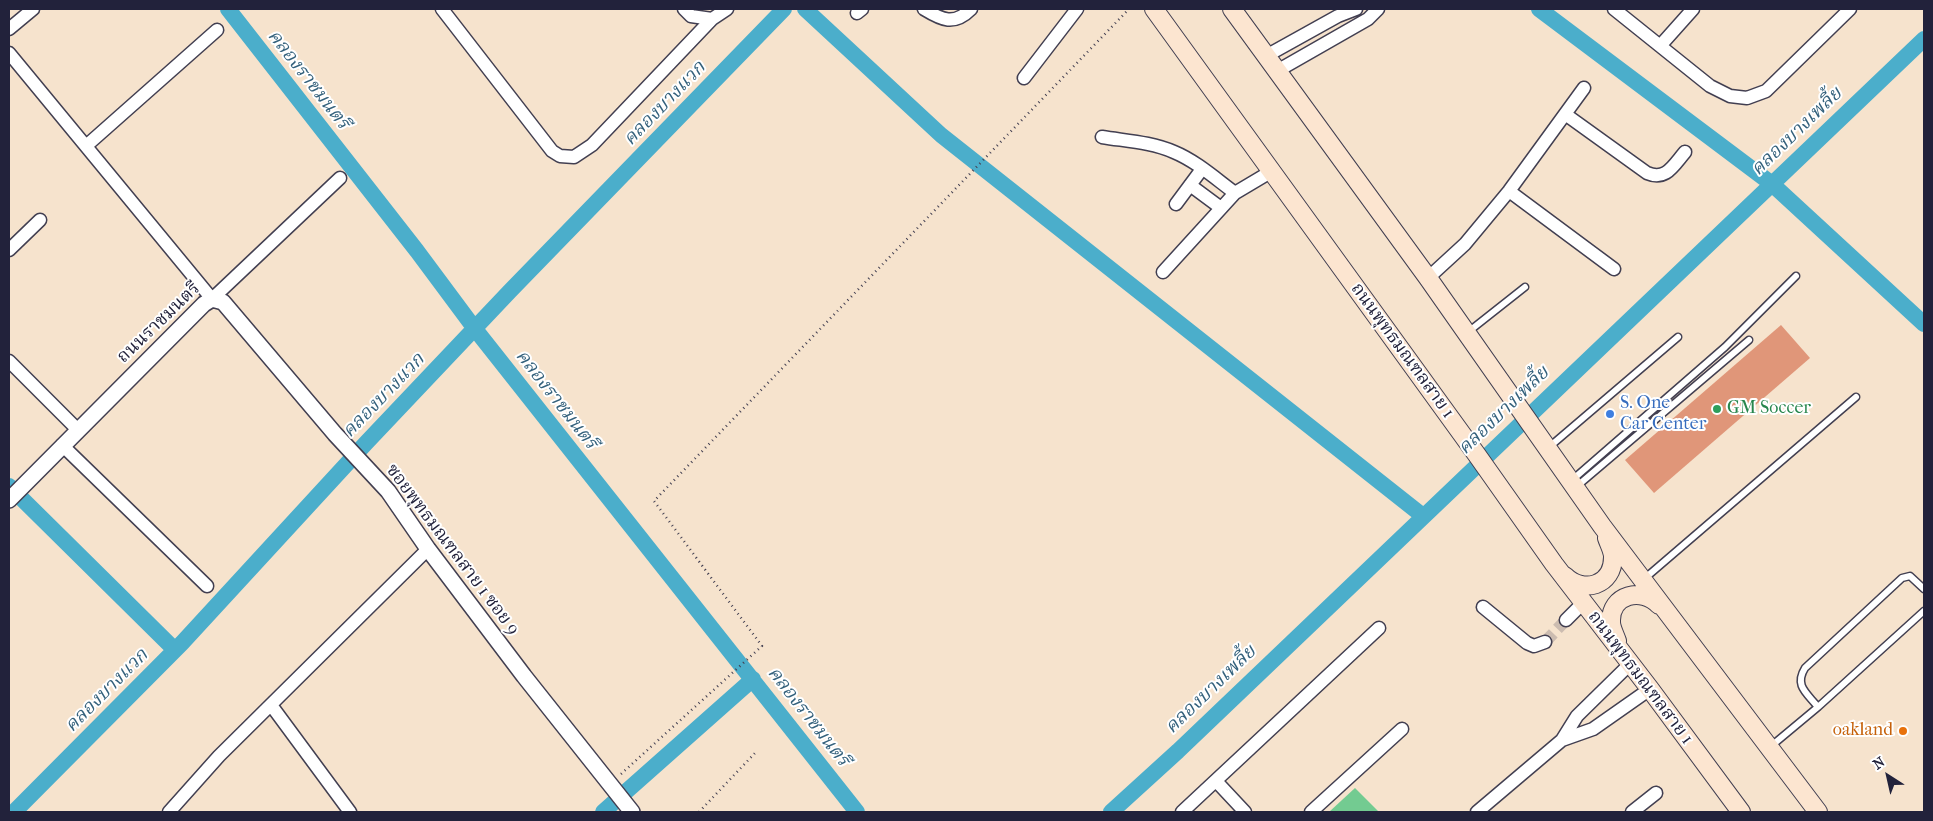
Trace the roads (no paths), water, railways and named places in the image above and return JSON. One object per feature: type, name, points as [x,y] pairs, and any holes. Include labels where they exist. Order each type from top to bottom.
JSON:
[{"type":"main road","name":"ถนนพุทธมณฑลสาย 1","points":[[1154,9],[1478,454],[1554,564],[1650,688],[1741,812]]},
{"type":"main road","points":[[1232,9],[1428,278],[1602,526],[1818,812]]},
{"type":"main road","points":[[1554,564],[1574,583],[1582,586],[1594,586],[1599,583],[1609,573],[1613,557],[1602,526]]},
{"type":"main road","points":[[1626,658],[1611,623],[1612,610],[1621,600],[1635,594],[1648,596],[1657,602],[1672,619]]},
{"type":"street","points":[[9,29],[33,9]]},
{"type":"street","points":[[442,9],[552,151],[560,156],[574,157],[592,145],[712,18],[727,9]]},
{"type":"street","points":[[684,9],[691,16],[712,18]]},
{"type":"street","points":[[924,9],[941,20],[956,20],[971,9]]},
{"type":"street","points":[[1024,78],[1076,9]]},
{"type":"street","points":[[1266,56],[1338,16],[1356,9]]},
{"type":"street","points":[[1278,71],[1368,19],[1378,9]]},
{"type":"street","points":[[1614,9],[1710,86],[1730,96],[1747,98],[1766,91],[1850,9]]},
{"type":"street","points":[[1660,46],[1693,9]]},
{"type":"street","points":[[86,146],[217,30]]},
{"type":"street","points":[[9,53],[212,299]]},
{"type":"street","points":[[1428,278],[1465,244],[1509,191],[1584,88]]},
{"type":"street","points":[[1565,114],[1647,173],[1656,177],[1662,176],[1668,171],[1685,152]]},
{"type":"street","points":[[1102,138],[1161,147],[1176,152],[1235,194]]},
{"type":"street","points":[[1176,204],[1202,169]]},
{"type":"street","points":[[1163,272],[1235,194],[1272,171]]},
{"type":"street","name":"ถนนราชมนตรี","points":[[9,500],[204,304],[212,299],[340,178]]},
{"type":"street","points":[[1190,185],[1221,208]]},
{"type":"street","points":[[1509,191],[1614,269]]},
{"type":"street","points":[[9,250],[40,220]]},
{"type":"street","name":"ซอยพุทธมณฑลสาย 1 ซอย 9","points":[[212,299],[222,302],[388,491],[428,549],[524,676],[628,807]]},
{"type":"street","points":[[9,360],[78,430]]},
{"type":"street","points":[[62,446],[207,586]]},
{"type":"street","points":[[174,810],[219,756],[428,549]]},
{"type":"street","points":[[1566,620],[1583,603]]},
{"type":"street","points":[[1484,607],[1527,643],[1534,646],[1545,642]]},
{"type":"street","points":[[1182,812],[1379,628]]},
{"type":"street","points":[[1476,812],[1562,740],[1577,716],[1626,658]]},
{"type":"street","points":[[1562,740],[1593,729],[1650,688]]},
{"type":"street","points":[[271,705],[350,812]]},
{"type":"street","points":[[1311,812],[1402,729]]},
{"type":"street","points":[[1216,781],[1245,812]]},
{"type":"street","points":[[1632,812],[1656,793]]},
{"type":"lane","points":[[1573,485],[1725,347],[1796,276]]},
{"type":"lane","points":[[1467,333],[1525,287]]},
{"type":"lane","points":[[1547,449],[1678,336]]},
{"type":"lane","points":[[1573,485],[1749,340]]},
{"type":"lane","points":[[1643,580],[1856,397]]},
{"type":"lane","points":[[1818,707],[1802,687],[1801,675],[1806,668],[1902,578],[1910,576],[1924,589]]},
{"type":"lane","points":[[1769,748],[1924,612]]},
{"type":"waterway","name":"คลองราชมนตรี","points":[[228,9],[417,251],[475,329],[857,812]]},
{"type":"waterway","name":"คลองบางแวก","points":[[14,812],[182,643],[366,443],[510,291],[784,9]]},
{"type":"waterway","points":[[805,9],[941,135],[1423,516]]},
{"type":"waterway","points":[[1539,9],[1772,184],[1924,324]]},
{"type":"waterway","name":"คลองบางเพลี้ย","points":[[1111,812],[1178,751],[1924,39]]},
{"type":"waterway","points":[[9,486],[175,650]]},
{"type":"waterway","points":[[603,812],[753,679]]},
{"type":"tunnel","points":[[1545,642],[1566,620]]},
{"type":"place","name":"GM Soccer","points":[[1717,409]]},
{"type":"place","name":"S. One Car Center","points":[[1610,414]]},
{"type":"place","name":"oakland","points":[[1903,731]]}]
